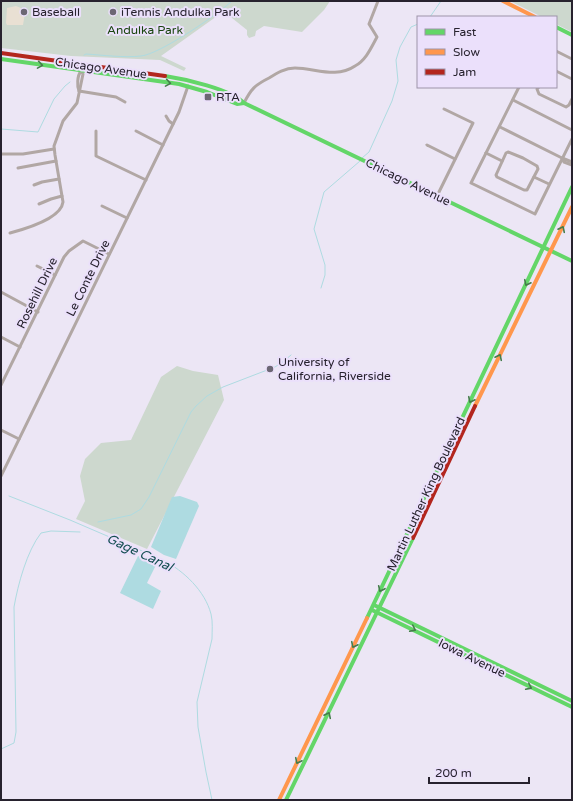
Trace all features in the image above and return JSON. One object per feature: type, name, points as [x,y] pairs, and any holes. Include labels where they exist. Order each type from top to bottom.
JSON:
[{"type":"main road","points":[[503,1],[533,16]]},
{"type":"main road","points":[[557,28],[572,35]]},
{"type":"main road","name":"Chicago Avenue","points":[[1,53],[180,78],[214,88],[240,99],[244,103],[572,261]]},
{"type":"main road","name":"Chicago Avenue","points":[[1,59],[166,82],[188,86],[237,104],[244,103]]},
{"type":"main road","points":[[180,78],[188,86],[193,84],[211,89],[214,88]]},
{"type":"main road","name":"Martin Luther King Boulevard","points":[[279,800],[373,607],[572,187]]},
{"type":"main road","name":"Martin Luther King Boulevard","points":[[286,800],[380,608],[572,207]]},
{"type":"main road","name":"Iowa Avenue","points":[[373,607],[380,608],[572,701]]},
{"type":"main road","name":"Iowa Avenue","points":[[373,607],[378,612],[572,707]]},
{"type":"street","points":[[244,103],[254,87],[284,70],[295,68],[334,73],[356,66],[366,57],[376,37],[369,24],[378,1]]},
{"type":"street","points":[[557,52],[572,59],[572,54]]},
{"type":"street","points":[[10,233],[50,218],[63,206],[54,149],[63,121],[77,103],[79,73],[81,71]]},
{"type":"street","points":[[557,71],[572,79]]},
{"type":"street","name":"Le Conte Drive","points":[[1,476],[163,145],[183,103],[188,86]]},
{"type":"street","points":[[519,88],[471,183],[535,214],[572,139]]},
{"type":"street","points":[[538,88],[537,90],[538,94],[566,107],[572,99]]},
{"type":"street","points":[[79,91],[116,97],[125,102]]},
{"type":"street","points":[[513,100],[572,130]]},
{"type":"street","points":[[437,196],[473,123],[444,109]]},
{"type":"street","points":[[166,116],[173,124]]},
{"type":"street","points":[[500,127],[572,162]]},
{"type":"street","points":[[96,131],[96,156],[146,180]]},
{"type":"street","points":[[136,131],[163,145]]},
{"type":"street","points":[[427,145],[455,159]]},
{"type":"street","points":[[1,154],[23,154],[54,149]]},
{"type":"street","points":[[508,152],[537,166],[538,169],[526,190],[511,184],[496,175],[502,161],[508,152]]},
{"type":"street","points":[[486,153],[502,161]]},
{"type":"street","points":[[562,158],[564,162],[572,165]]},
{"type":"street","points":[[18,168],[56,161]]},
{"type":"street","points":[[534,177],[550,184]]},
{"type":"street","points":[[34,185],[59,179]]},
{"type":"street","points":[[39,204],[62,196]]},
{"type":"street","points":[[102,206],[127,218]]},
{"type":"street","name":"Rosehill Drive","points":[[1,385],[64,257],[69,251],[83,241],[110,254]]},
{"type":"street","points":[[37,266],[55,275]]},
{"type":"street","points":[[1,292],[38,312]]},
{"type":"street","points":[[1,337],[20,347]]},
{"type":"street","points":[[1,430],[19,439]]},
{"type":"green space","name":"Andulka Park","points":[[1,1],[330,1],[324,10],[302,32],[264,26],[256,31],[255,36],[249,38],[247,35],[247,30],[232,18],[227,9],[161,56],[186,68],[184,71],[160,60],[71,56],[1,48]]},
{"type":"green space","points":[[510,1],[572,1],[572,32],[557,24],[557,16],[540,16]]},
{"type":"green space","points":[[177,366],[193,371],[218,375],[224,400],[147,549],[76,519],[85,501],[80,476],[85,459],[101,443],[131,440],[161,377]]},
{"type":"sand","points":[[16,6],[21,8],[25,13],[23,25],[7,25],[7,8]]},
{"type":"shaded area","points":[[180,496],[197,502],[199,506],[176,559],[164,555],[151,547],[172,497]]},
{"type":"shaded area","points":[[138,556],[156,565],[147,583],[161,591],[153,609],[120,593]]},
{"type":"waterway","points":[[84,55],[128,57],[150,54],[188,33],[232,1]]},
{"type":"waterway","points":[[431,16],[441,1]]},
{"type":"waterway","points":[[362,158],[369,152],[392,101],[398,81],[396,60],[400,47],[411,27],[417,24]]},
{"type":"waterway","points":[[1,129],[38,132],[54,99],[70,82]]},
{"type":"waterway","points":[[321,288],[325,275],[325,265],[314,229],[324,192],[360,161]]},
{"type":"waterway","points":[[98,522],[131,515],[141,509],[149,497],[191,412],[207,396],[223,387],[275,367],[291,355]]},
{"type":"waterway","name":"Gage Canal","points":[[9,496],[70,520],[163,560],[179,570],[193,582],[204,597],[212,617],[212,639],[197,702],[198,727],[212,800]]},
{"type":"waterway","points":[[1,749],[14,743],[16,732],[14,607],[27,558],[41,533],[51,531],[80,532]]},
{"type":"traffic: fast","points":[[557,28],[572,35]]},
{"type":"traffic: fast","points":[[1,59],[179,84],[207,92],[237,104],[244,103]]},
{"type":"traffic: fast","points":[[165,76],[195,82],[229,93],[244,103],[572,261]]},
{"type":"traffic: fast","points":[[367,618],[572,187]]},
{"type":"traffic: fast","points":[[286,800],[413,538]]},
{"type":"traffic: fast","points":[[374,605],[572,701]]},
{"type":"traffic: fast","points":[[372,610],[572,707]]},
{"type":"traffic: slow","points":[[503,1],[533,16]]},
{"type":"traffic: slow","points":[[475,406],[572,207]]},
{"type":"traffic: slow","points":[[279,800],[367,618]]},
{"type":"traffic: jam","points":[[1,53],[165,76]]},
{"type":"traffic: jam","points":[[413,538],[475,406]]},
{"type":"place","name":"Baseball","points":[[24,12]]},
{"type":"place","name":"iTennis Andulka Park","points":[[113,12]]},
{"type":"place","name":"RTA","points":[[208,97]]},
{"type":"place","name":"University of California, Riverside","points":[[270,369]]}]
